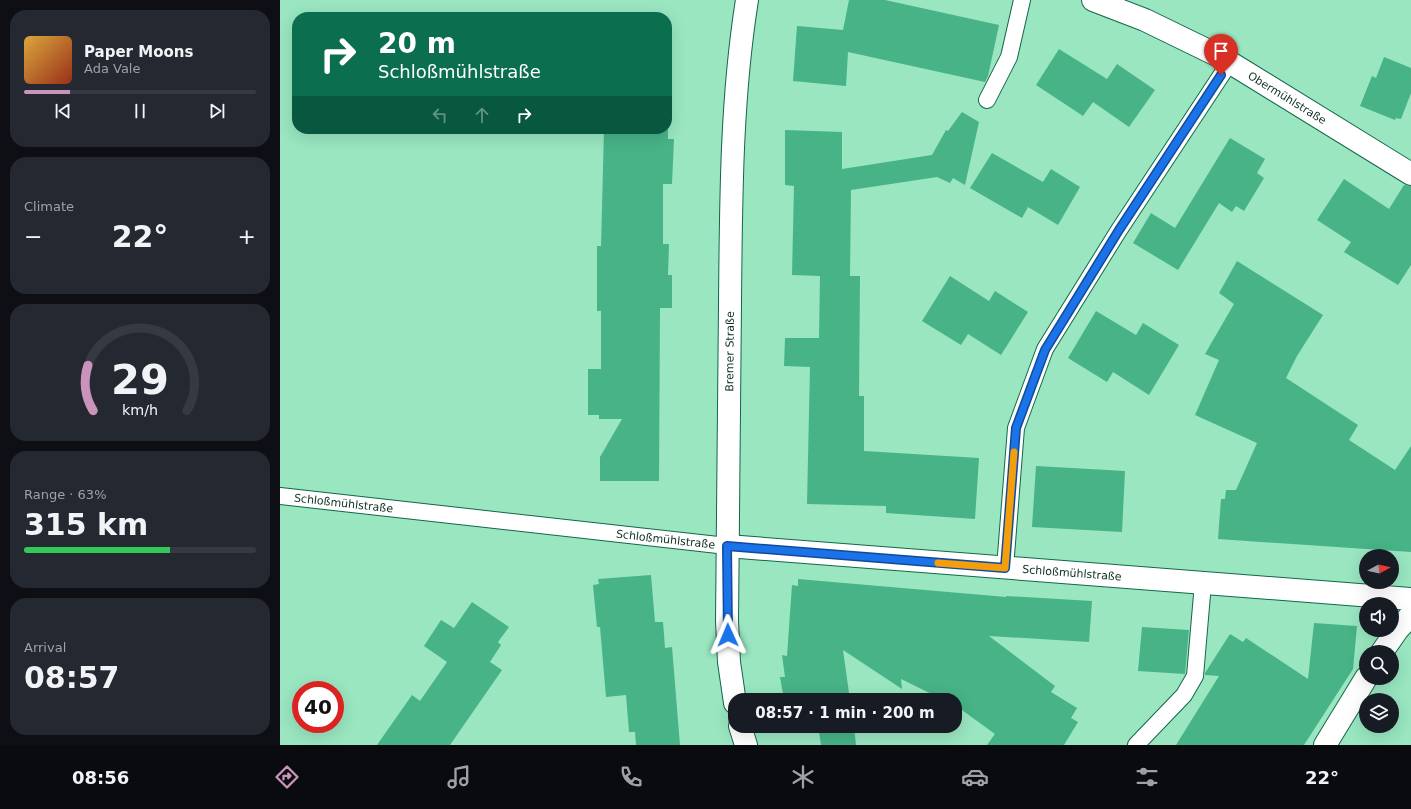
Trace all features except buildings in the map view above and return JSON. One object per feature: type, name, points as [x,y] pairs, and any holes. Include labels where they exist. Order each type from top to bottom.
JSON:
[{"type":"street","name":"Bremer Straße","points":[[734,693],[729,662],[727,546],[733,146],[741,35],[747,0]]},
{"type":"street","name":"Obermühlstraße","points":[[1093,0],[1182,36],[1230,62],[1411,174]]},
{"type":"street","name":"Schloßmühlstraße","points":[[727,546],[1411,599]]},
{"type":"street","points":[[1387,645],[1398,629],[1411,615]]},
{"type":"street","points":[[1325,745],[1362,685]]},
{"type":"street","points":[[742,733],[746,745]]},
{"type":"lane","points":[[988,100],[1010,57],[1022,0]]},
{"type":"lane","points":[[1005,568],[1016,428],[1045,350],[1119,230],[1230,62]]},
{"type":"lane","name":"Schloßmühlstraße","points":[[280,496],[684,543],[727,546]]},
{"type":"lane","points":[[1136,745],[1184,695],[1195,676],[1202,583]]},
{"type":"slow traffic","points":[[938,563],[1005,568],[1014,452]]},
{"type":"route","points":[[728,635],[727,546],[1005,568],[1016,428],[1045,350],[1119,230],[1221,75]]}]
